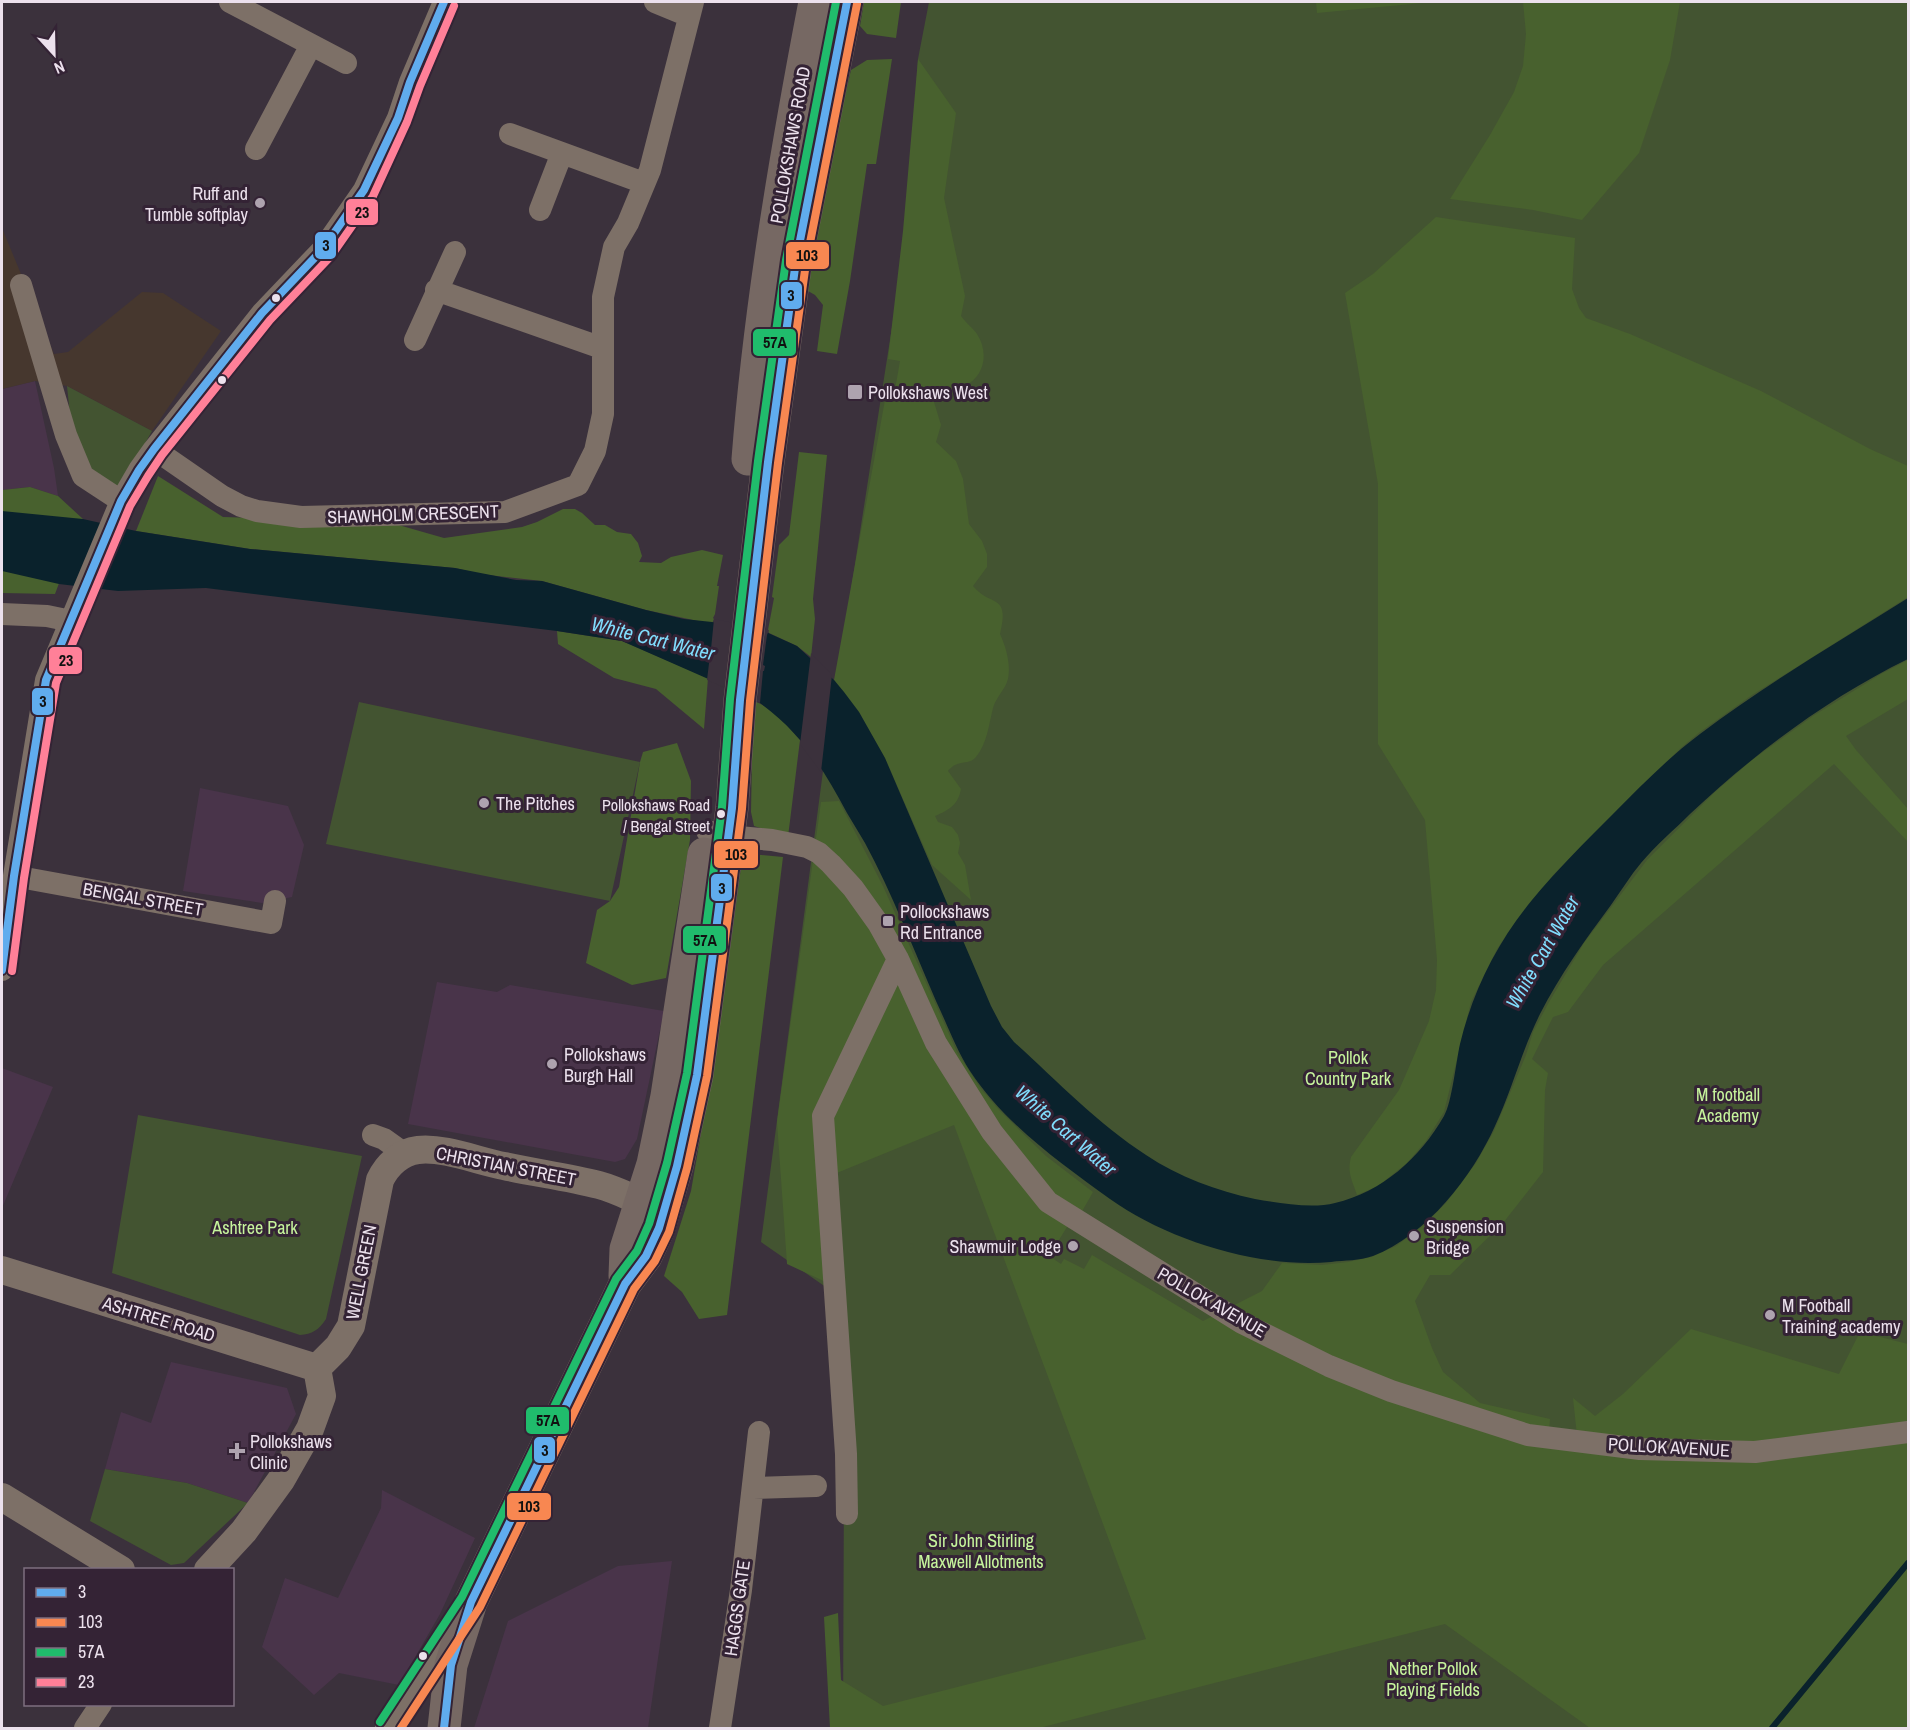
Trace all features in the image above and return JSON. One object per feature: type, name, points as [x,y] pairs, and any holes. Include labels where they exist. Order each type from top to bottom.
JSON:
[{"type":"main road","name":"POLLOKSHAWS ROAD","points":[[746,584],[753,397],[777,213],[815,2]]},
{"type":"main road","name":"POLLOKSHAWS ROAD","points":[[444,1728],[451,1665],[471,1602],[625,1284],[646,1256],[659,1228],[684,1137],[703,1033],[717,833],[746,584],[768,462],[796,261],[847,2]]},
{"type":"main road","name":"POLLOKSHAWS ROAD","points":[[625,1284],[626,1249],[653,1164],[717,833]]},
{"type":"main road","points":[[427,1728],[451,1665]]},
{"type":"street","points":[[231,2],[346,63]]},
{"type":"street","points":[[2,970],[14,876],[46,680],[117,511],[138,470],[154,449],[262,313],[323,249],[364,189],[398,118],[410,82],[444,2]]},
{"type":"street","points":[[655,2],[691,9]]},
{"type":"street","name":"SHAWHOLM CRESCENT","points":[[154,449],[222,496],[257,511],[301,517],[505,512],[578,485],[595,451],[603,414],[603,297],[614,247],[628,223],[650,170],[691,9]]},
{"type":"street","points":[[256,149],[311,45]]},
{"type":"street","points":[[510,135],[644,183]]},
{"type":"street","points":[[540,210],[562,153]]},
{"type":"street","points":[[416,340],[454,252]]},
{"type":"street","points":[[21,285],[66,435],[83,476],[117,511]]},
{"type":"street","points":[[436,290],[602,348]]},
{"type":"street","points":[[2,614],[47,616],[71,621]]},
{"type":"street","name":"POLLOK AVENUE","points":[[717,833],[807,847],[819,853],[831,864],[853,888],[878,923],[898,959],[936,1043],[992,1132],[1048,1202],[1242,1323],[1329,1365],[1392,1391],[1528,1435],[1640,1449],[1755,1452],[1908,1432]]},
{"type":"street","name":"BENGAL STREET","points":[[14,876],[273,912]]},
{"type":"street","points":[[847,1514],[846,1454],[823,1116],[898,959]]},
{"type":"street","points":[[373,1135],[384,1139],[405,1154]]},
{"type":"street","name":"CHRISTIAN STREET","points":[[405,1154],[420,1150],[439,1151],[600,1185],[642,1202]]},
{"type":"street","name":"WELL GREEN","points":[[317,1368],[338,1347],[351,1326],[380,1180],[385,1170],[405,1154]]},
{"type":"street","name":"ASHTREE ROAD","points":[[2,1270],[317,1368]]},
{"type":"street","points":[[209,1568],[244,1531],[281,1480],[310,1429],[322,1396],[317,1368]]},
{"type":"street","name":"HAGGS GATE","points":[[720,1728],[741,1590],[759,1432]]},
{"type":"street","points":[[753,1488],[816,1486]]},
{"type":"street","points":[[2,1497],[119,1568]]},
{"type":"street","points":[[389,1728],[471,1602]]},
{"type":"street","points":[[86,1728],[100,1706]]},
{"type":"shaded area","points":[[2,228],[54,354],[68,352],[142,292],[163,293],[221,331],[152,431],[67,386],[35,381],[2,389]]},
{"type":"shaded area","points":[[35,381],[58,496],[30,487],[2,490],[2,389]]},
{"type":"shaded area","points":[[200,788],[288,806],[304,845],[292,897],[262,903],[183,891]]},
{"type":"shaded area","points":[[437,982],[497,992],[510,985],[664,1011],[637,1139],[625,1159],[615,1162],[408,1124]]},
{"type":"shaded area","points":[[2,1068],[53,1087],[2,1208]]},
{"type":"shaded area","points":[[171,1362],[287,1388],[296,1414],[248,1503],[187,1483],[105,1469],[121,1412],[151,1423]]},
{"type":"shaded area","points":[[382,1490],[475,1538],[440,1614],[399,1685],[339,1673],[314,1695],[262,1647],[285,1578],[338,1598],[381,1508]]},
{"type":"shaded area","points":[[672,1561],[648,1728],[474,1728],[508,1621],[618,1566]]},
{"type":"green space","points":[[864,2],[901,2],[896,38],[867,34],[860,26]]},
{"type":"green space","name":"Pollok Country Park","points":[[929,2],[1908,2],[1908,1728],[843,1728],[844,1469],[833,1292],[761,1242],[825,756],[907,231],[918,59]]},
{"type":"green space","points":[[1316,2],[1433,2],[1317,13]]},
{"type":"green space","points":[[1523,2],[1680,2],[1670,60],[1639,153],[1582,220],[1533,210],[1450,199],[1514,92],[1523,66],[1526,34]]},
{"type":"green space","points":[[892,59],[876,164],[867,164],[837,354],[817,351],[823,305],[815,295],[808,291],[816,222],[851,70],[867,60]]},
{"type":"green space","points":[[918,59],[956,113],[944,198],[965,296],[961,316],[977,334],[984,356],[977,377],[959,388],[941,390],[934,402],[941,425],[936,442],[956,461],[963,479],[969,524],[982,541],[987,554],[987,567],[973,586],[1001,606],[1003,612],[1000,634],[1009,667],[1008,679],[994,704],[980,752],[971,761],[954,765],[948,771],[961,789],[958,799],[949,809],[935,816],[938,822],[952,827],[958,835],[960,843],[958,853],[965,865],[971,900],[932,865],[885,758],[859,712],[834,680],[885,400],[893,401],[900,361],[888,359],[903,231]]},
{"type":"green space","points":[[1436,217],[1575,238],[1572,289],[1579,308],[1586,318],[1630,334],[1761,391],[1870,449],[1908,466],[1908,597],[1752,695],[1700,732],[1641,786],[1554,874],[1497,949],[1471,1002],[1444,1112],[1426,1141],[1407,1163],[1378,1186],[1357,1195],[1350,1172],[1351,1157],[1399,1090],[1429,1021],[1436,990],[1437,960],[1425,820],[1378,744],[1378,484],[1345,293],[1373,274]]},
{"type":"green space","points":[[67,386],[152,431],[119,490],[87,466],[71,425]]},
{"type":"green space","points":[[799,452],[827,455],[813,599],[815,619],[811,657],[797,646],[769,633],[768,630],[774,598],[772,597],[779,545],[789,535]]},
{"type":"green space","points":[[158,476],[223,517],[388,522],[444,538],[522,527],[563,509],[575,509],[595,525],[605,525],[617,532],[631,534],[638,543],[642,556],[639,562],[661,563],[671,557],[702,550],[723,555],[714,619],[712,624],[646,610],[542,581],[480,574],[455,568],[250,549],[136,531]]},
{"type":"green space","points":[[30,487],[58,496],[83,519],[55,594],[2,593],[2,490]]},
{"type":"green space","points":[[557,631],[622,641],[708,678],[704,729],[656,689],[614,678],[558,644]]},
{"type":"green space","points":[[1908,660],[1908,699],[1846,736],[1908,809],[1908,842],[1834,764],[1603,965],[1568,1012],[1553,1017],[1532,1059],[1548,1073],[1545,1090],[1543,1172],[1503,1223],[1450,1275],[1430,1275],[1415,1301],[1443,1372],[1480,1403],[1550,1419],[1548,1444],[1578,1445],[1573,1398],[1595,1416],[1623,1394],[1691,1329],[1839,1374],[1860,1332],[1908,1344],[1908,1728],[1590,1728],[1445,1624],[1039,1728],[830,1728],[824,1617],[838,1613],[841,1680],[883,1706],[1146,1639],[954,1125],[827,1177],[845,1291],[787,1264],[777,1122],[821,802],[839,801],[883,886],[957,1052],[981,1089],[1046,1156],[1093,1192],[1072,1229],[1067,1227],[1049,1256],[1061,1264],[1064,1259],[1084,1269],[1092,1255],[1203,1321],[1262,1291],[1282,1263],[1322,1265],[1371,1257],[1396,1246],[1424,1225],[1446,1203],[1476,1163],[1494,1131],[1526,1055],[1533,1032],[1549,1002],[1584,943],[1647,860],[1715,792],[1752,760],[1813,716]]},
{"type":"green space","points":[[753,701],[773,712],[800,740],[788,837],[754,826],[751,812]]},
{"type":"green space","name":"The Pitches","points":[[359,702],[640,762],[610,901],[326,844]]},
{"type":"green space","points":[[677,743],[691,781],[690,840],[666,978],[632,985],[586,963],[597,910],[610,901],[619,887],[643,752]]},
{"type":"green space","points":[[745,855],[783,857],[727,1315],[699,1319],[682,1292],[664,1276],[691,1191],[720,1023],[742,860]]},
{"type":"green space","name":"Ashtree Park","points":[[138,1115],[362,1156],[326,1319],[318,1329],[300,1335],[112,1273]]},
{"type":"green space","points":[[105,1469],[187,1483],[248,1503],[184,1563],[171,1565],[90,1521]]},
{"type":"water","name":"White Cart Water","points":[[2,511],[83,519],[136,531],[250,549],[455,568],[516,580],[542,581],[684,619],[766,632],[797,646],[844,692],[859,712],[885,758],[991,1006],[1002,1027],[1014,1042],[1094,1116],[1128,1143],[1159,1163],[1227,1192],[1295,1205],[1326,1205],[1368,1191],[1398,1171],[1423,1146],[1447,1110],[1465,1024],[1479,986],[1497,950],[1519,916],[1561,867],[1666,762],[1750,698],[1908,598],[1908,659],[1849,691],[1766,748],[1690,814],[1641,863],[1582,945],[1540,1014],[1495,1126],[1474,1165],[1446,1202],[1429,1219],[1412,1234],[1368,1258],[1303,1263],[1275,1261],[1245,1256],[1186,1239],[1133,1214],[1034,1141],[999,1108],[970,1071],[960,1054],[884,881],[865,843],[828,780],[798,737],[786,724],[756,700],[622,641],[206,588],[118,591],[59,584],[2,571]]},
{"type":"pier","points":[[714,619],[769,630],[760,703],[707,680],[710,655],[708,654],[711,649]]},
{"type":"pier","points":[[811,653],[832,675],[821,772],[800,744]]},
{"type":"waterway","points":[[1772,1728],[1908,1563]]},
{"type":"transit line","name":"3","points":[[2,970],[14,876],[46,680],[121,501],[154,449],[262,313],[323,249],[364,190],[398,118],[410,82],[444,2]]},
{"type":"transit line","name":"57A","points":[[380,1722],[462,1597],[616,1279],[637,1251],[649,1224],[667,1163],[687,1073],[722,807],[730,699],[758,461],[786,260],[836,2]]},
{"type":"transit line","name":"3","points":[[444,1728],[451,1665],[471,1602],[625,1284],[646,1256],[659,1228],[677,1166],[697,1075],[732,808],[740,700],[768,462],[796,261],[847,2]]},
{"type":"transit line","name":"103","points":[[401,1728],[480,1607],[634,1289],[655,1261],[669,1232],[687,1168],[707,1076],[742,809],[750,701],[778,463],[806,263],[857,4]]},
{"type":"transit line","name":"23","points":[[12,971],[24,878],[56,683],[130,506],[162,455],[270,320],[331,256],[373,196],[407,122],[454,6]]},
{"type":"place","name":"Ruff and Tumble softplay","points":[[260,203]]},
{"type":"place","name":"Pollokshaws West","points":[[855,392]]},
{"type":"place","name":"The Pitches","points":[[484,803]]},
{"type":"place","name":"Pollokshaws Road / Bengal Street","points":[[721,814]]},
{"type":"place","name":"Pollockshaws Rd Entrance","points":[[888,921]]},
{"type":"place","name":"Pollokshaws Burgh Hall","points":[[552,1064]]},
{"type":"place","name":"Suspension Bridge","points":[[1414,1236]]},
{"type":"place","name":"Shawmuir Lodge","points":[[1073,1246]]},
{"type":"place","name":"M Football Training academy","points":[[1770,1315]]},
{"type":"place","name":"Pollokshaws Clinic","points":[[237,1451]]},
{"type":"park label","name":"M football Academy","points":[[1728,1104]]},
{"type":"park label","name":"Sir John Stirling Maxwell Allotments","points":[[981,1550]]},
{"type":"park label","name":"Nether Pollok Playing Fields","points":[[1433,1678]]}]
